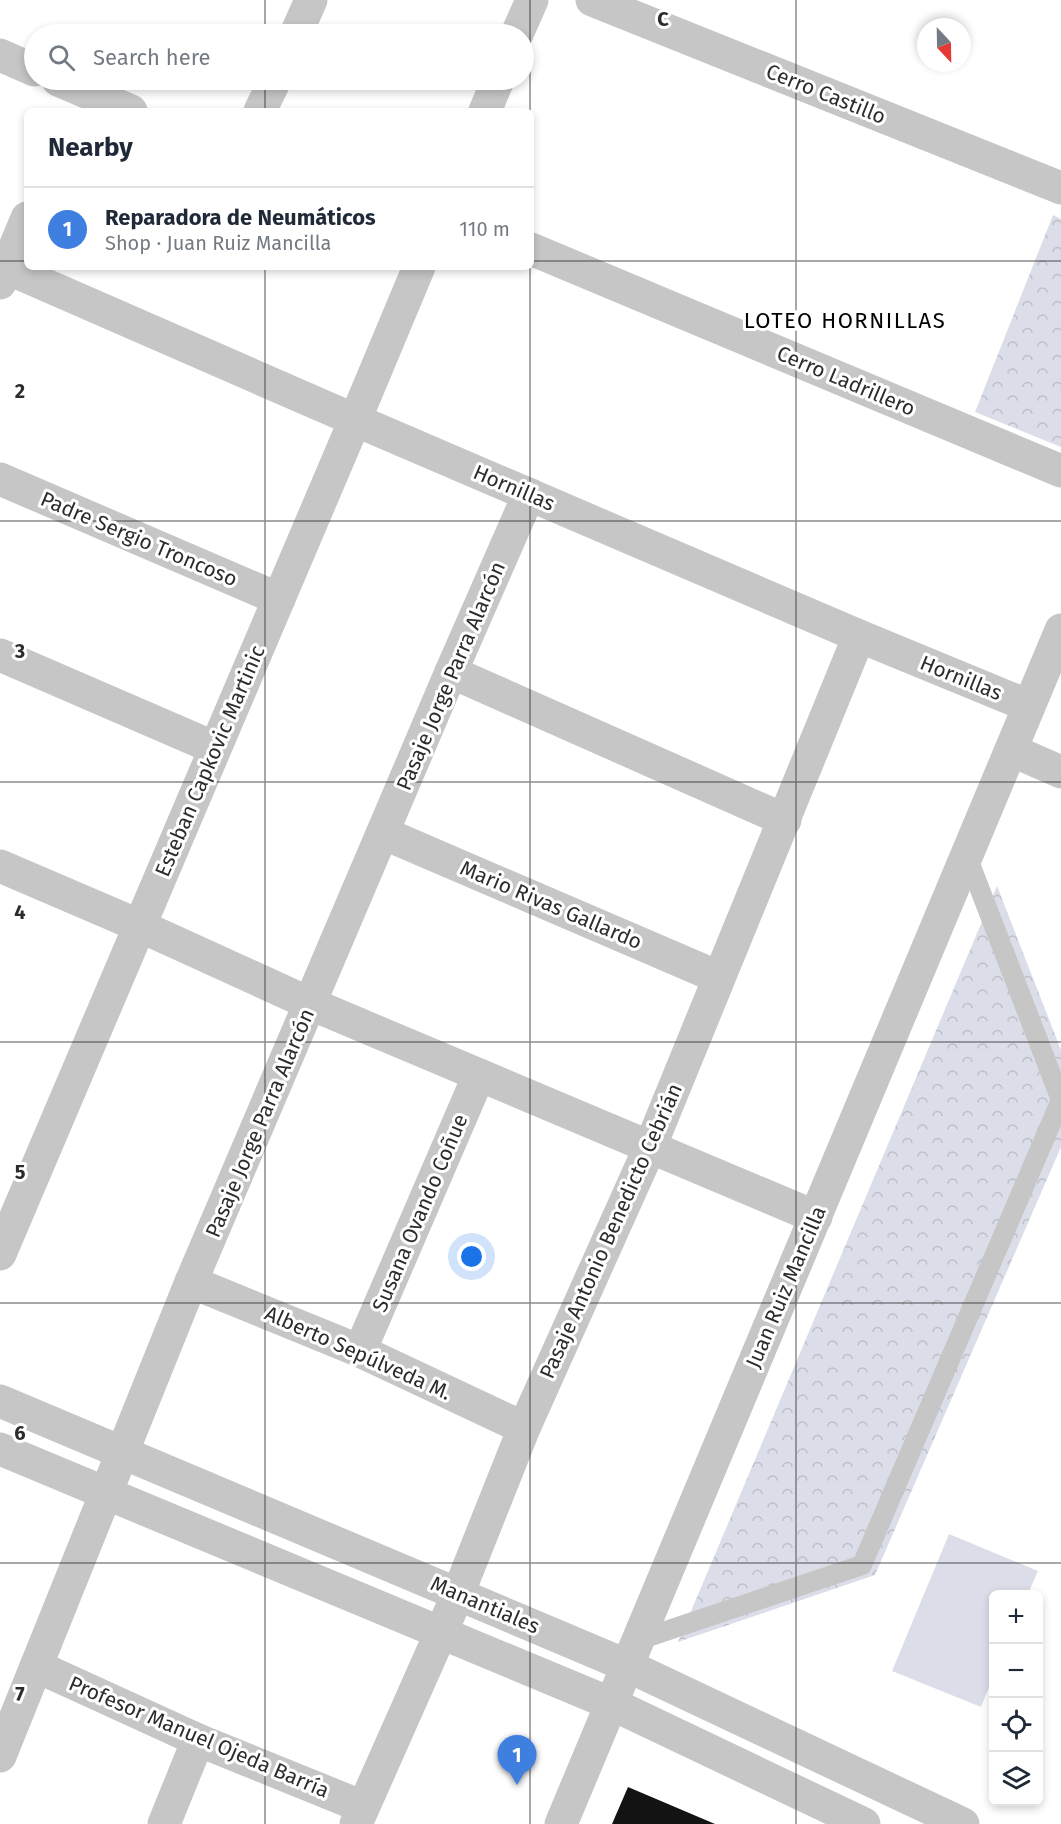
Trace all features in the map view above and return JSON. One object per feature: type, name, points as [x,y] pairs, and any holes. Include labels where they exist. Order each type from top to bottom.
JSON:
[{"type":"street","points":[[521,24],[532,0]]},
{"type":"street","name":"Cerro Castillo","points":[[592,0],[1061,188]]},
{"type":"street","points":[[299,24],[306,2]]},
{"type":"street","points":[[0,55],[24,66]]},
{"type":"street","points":[[262,108],[270,90]]},
{"type":"street","points":[[486,108],[494,90]]},
{"type":"street","points":[[70,93],[120,108]]},
{"type":"street","points":[[2,272],[24,224]]},
{"type":"street","name":"Cerro Ladrillero","points":[[534,250],[1061,471]]},
{"type":"street","name":"Esteban Capkovic Martinic","points":[[0,1254],[10,1205],[140,926],[418,270]]},
{"type":"street","name":"Hornillas","points":[[2,272],[1029,706]]},
{"type":"street","name":"Padre Sergio Troncoso","points":[[0,479],[279,599]]},
{"type":"street","name":"Pasaje Jorge Parra Alarcón","points":[[0,1756],[191,1282],[529,494]]},
{"type":"street","name":"Juan Ruiz Mancilla","points":[[561,1824],[1061,630]]},
{"type":"street","name":"Pasaje Antonio Benedicto Cebrián","points":[[360,1815],[458,1594],[524,1428],[650,1147],[859,636]]},
{"type":"street","points":[[0,655],[215,748]]},
{"type":"street","points":[[451,672],[784,820]]},
{"type":"street","points":[[1011,750],[1061,772]]},
{"type":"street","name":"Mario Rivas Gallardo","points":[[383,833],[718,977]]},
{"type":"street","points":[[0,866],[140,926],[311,1004],[816,1217]]},
{"type":"street","name":"Susana Ovando Coñue","points":[[360,1351],[480,1076]]},
{"type":"street","name":"Alberto Sepúlveda M.","points":[[191,1282],[360,1351],[524,1428]]},
{"type":"street","name":"Manantiales","points":[[0,1401],[458,1594],[633,1653],[963,1824]]},
{"type":"street","name":"Manantiales","points":[[0,1449],[612,1704],[864,1824]]},
{"type":"street","name":"Profesor Manuel Ojeda Barría","points":[[36,1666],[360,1815]]},
{"type":"street","points":[[164,1824],[198,1740]]},
{"type":"lane","points":[[633,1653],[862,1564],[1061,1100],[967,856]]},
{"type":"green space","points":[[1053,215],[1061,219],[1061,447],[975,412]]},
{"type":"green space","points":[[997,886],[1061,1050],[1061,1147],[875,1575],[678,1642]]},
{"type":"green space","points":[[949,1534],[1038,1571],[1030,1590],[989,1590],[989,1687],[981,1707],[892,1671]]},
{"type":"building","points":[[628,1787],[715,1824],[612,1824]]},
{"type":"place","name":"Reparadora de Neumáticos","points":[[517,1785]]},
{"type":"district","name":"LOTEO HORNILLAS","points":[[845,320]]}]
